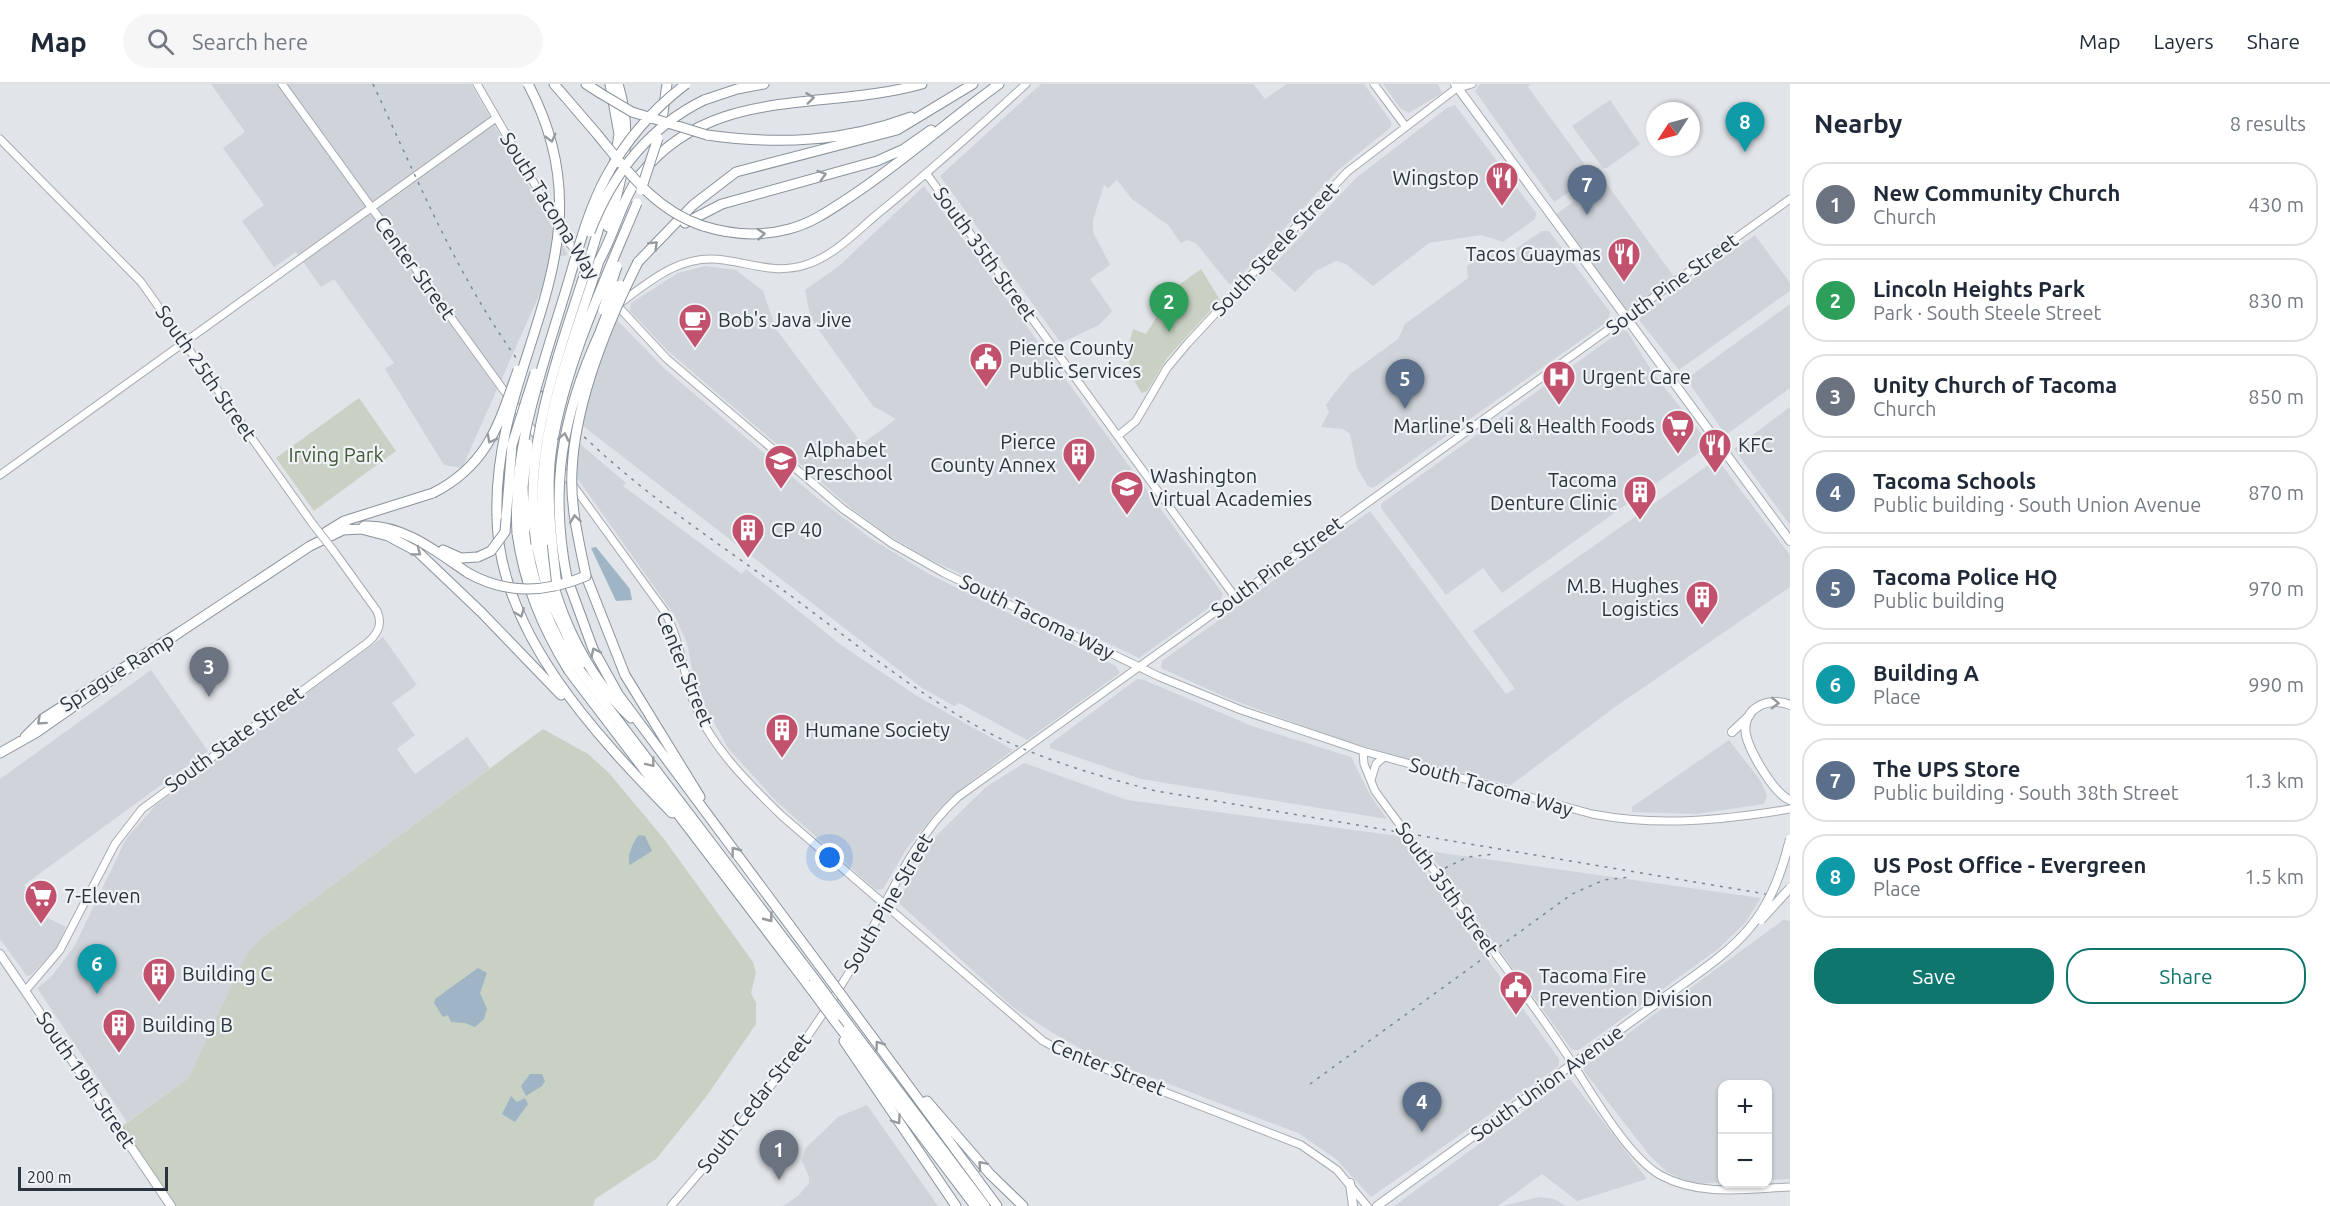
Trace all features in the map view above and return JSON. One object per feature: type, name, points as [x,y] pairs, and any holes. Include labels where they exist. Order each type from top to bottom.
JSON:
[{"type":"highway","points":[[528,84],[549,129],[560,197],[555,265],[503,438],[497,516],[501,552],[508,580],[531,640],[560,685],[628,765]]},
{"type":"highway","points":[[554,84],[637,182],[656,201],[677,215],[703,226],[751,235],[787,230],[807,223],[889,171],[999,84]]},
{"type":"highway","points":[[586,84],[633,112],[707,135],[762,141],[810,141],[888,124],[938,108]]},
{"type":"highway","points":[[610,84],[616,108],[619,147],[594,244],[544,408],[536,444],[532,489],[549,598],[579,662],[636,743]]},
{"type":"highway","points":[[618,84],[627,125],[626,159],[599,261],[548,425],[540,498],[540,543],[550,577],[574,639],[622,710],[650,737]]},
{"type":"highway","points":[[667,84],[665,115],[570,412],[558,473],[559,529],[567,578],[600,663],[650,737],[997,1206]]},
{"type":"highway","points":[[686,84],[642,125],[606,176],[588,220],[523,439],[516,495],[525,574],[550,640],[569,671],[834,1020],[985,1206]]},
{"type":"highway","points":[[764,84],[737,88],[704,100],[675,116],[633,154],[611,187],[591,229],[530,431],[523,486],[521,532],[536,587],[555,635],[581,673],[813,977],[844,1031],[956,1206]]},
{"type":"highway","points":[[599,261],[627,197],[642,172],[671,143],[694,127],[746,105],[886,92],[922,84]]},
{"type":"highway","points":[[587,359],[614,297],[638,262],[706,194],[736,172],[897,130],[938,108],[973,84]]},
{"type":"highway","points":[[672,228],[722,204],[878,161],[904,148],[971,105]]},
{"type":"highway","points":[[557,586],[550,534],[549,491],[555,432],[580,348],[637,203]]},
{"type":"highway","points":[[638,262],[609,326],[577,428],[572,472],[573,502],[586,576],[617,657],[646,712],[697,790],[708,814]]},
{"type":"highway","points":[[310,546],[327,531],[344,521],[433,493],[468,470],[490,442],[537,327]]},
{"type":"highway","points":[[310,546],[343,530],[366,526],[404,529],[456,556],[478,557],[491,551],[505,532],[508,478],[516,430],[547,340],[554,329]]},
{"type":"highway","points":[[384,527],[407,534],[468,573],[508,590],[523,591],[557,586],[586,576]]},
{"type":"highway","points":[[343,530],[361,529],[387,536],[418,552],[481,612],[692,834]]},
{"type":"highway","name":"Sprague Ramp","points":[[0,753],[37,732],[180,632],[310,546]]},
{"type":"highway","points":[[844,1031],[975,1206]]},
{"type":"highway","points":[[904,1078],[919,1091],[990,1174],[1023,1206]]},
{"type":"main road","name":"Center Street","points":[[282,84],[665,612],[677,640],[694,702],[718,745],[749,783],[782,816],[883,905],[1051,1046],[1301,1145],[1324,1160],[1350,1183],[1367,1206]]},
{"type":"main road","name":"South Tacoma Way","points":[[477,84],[565,237],[588,271],[667,359],[867,527],[944,573],[1139,666],[1241,711],[1363,751],[1558,807],[1620,819],[1696,822],[1790,809]]},
{"type":"main road","points":[[617,305],[665,270],[691,261],[723,259],[771,270],[793,268],[814,262],[843,243],[1026,84]]},
{"type":"main road","points":[[1374,84],[1406,127]]},
{"type":"main road","name":"South Steele Street","points":[[1119,435],[1136,421],[1167,368],[1181,351],[1356,163],[1458,85],[1472,84]]},
{"type":"main road","points":[[1458,85],[1790,541]]},
{"type":"main road","points":[[0,475],[496,118]]},
{"type":"main road","name":"South 25th Street","points":[[0,139],[141,282],[377,611],[380,617],[379,629]]},
{"type":"main road","name":"South 35th Street","points":[[926,173],[1235,597]]},
{"type":"main road","name":"South Pine Street","points":[[833,998],[921,839],[958,796],[1790,199]]},
{"type":"main road","name":"South State Street","points":[[26,990],[60,950],[104,864],[130,822],[150,801],[367,643],[379,629]]},
{"type":"main road","points":[[1732,732],[1757,707],[1770,701],[1790,705]]},
{"type":"main road","points":[[1749,716],[1746,729],[1748,741],[1767,779],[1781,796],[1790,800]]},
{"type":"main road","name":"South 35th Street","points":[[1363,751],[1364,764],[1376,791],[1573,1064],[1612,1122],[1648,1166],[1689,1187],[1710,1190],[1790,1188]]},
{"type":"main road","points":[[1371,780],[1376,764],[1384,757]]},
{"type":"main road","name":"South Union Avenue","points":[[1377,1206],[1715,961],[1744,935],[1770,900],[1790,839]]},
{"type":"main road","points":[[1744,935],[1790,888]]},
{"type":"main road","name":"South 19th Street","points":[[0,954],[171,1206]]},
{"type":"main road","name":"South Cedar Street","points":[[671,1206],[781,1072],[833,998]]},
{"type":"main road","points":[[1350,1183],[1353,1206]]},
{"type":"main road","points":[[1389,1206],[1394,1194]]},
{"type":"shaded area","points":[[211,84],[471,84],[568,255],[556,257],[462,468],[444,465],[385,369],[394,363],[334,279],[321,287],[296,252],[274,267],[242,221],[264,205],[223,148],[245,132]]},
{"type":"shaded area","points":[[1041,84],[1253,84],[1265,99],[1287,84],[1364,84],[1392,123],[1390,128],[1338,170],[1234,283],[1229,284],[1196,243],[1187,240],[1181,243],[1168,225],[1132,199],[1117,180],[1108,188],[1104,185],[1093,220],[1093,232],[1110,265],[1090,279],[1112,311],[1099,325],[1061,343],[940,176]]},
{"type":"shaded area","points":[[1383,84],[1438,84],[1442,93],[1409,113],[1401,109]]},
{"type":"shaded area","points":[[1480,84],[1530,84],[1528,87],[1593,176],[1554,202],[1475,91]]},
{"type":"shaded area","points":[[1610,100],[1640,144],[1607,168],[1603,168],[1572,126]]},
{"type":"shaded area","points":[[1455,105],[1536,213],[1535,219],[1503,242],[1481,235],[1429,243],[1373,286],[1346,264],[1336,261],[1316,271],[1295,292],[1270,269],[1356,178],[1447,108]]},
{"type":"shaded area","points":[[1604,180],[1677,281],[1627,317],[1552,217]]},
{"type":"shaded area","points":[[924,186],[1223,594],[1221,599],[1139,658],[929,559],[888,535],[851,508],[667,350],[630,311],[631,303],[678,273],[705,266],[736,270],[763,291],[776,329],[862,444],[896,419],[873,406],[811,319],[805,290],[839,266]]},
{"type":"shaded area","points":[[1542,231],[1549,231],[1610,312],[1608,321],[1373,488],[1368,486],[1357,468],[1350,434],[1343,429],[1321,427],[1329,412],[1326,405],[1350,374],[1398,339],[1405,324],[1468,278],[1467,266],[1479,256],[1480,251],[1498,256],[1506,255]]},
{"type":"shaded area","points":[[1755,235],[1790,283],[1790,291],[1679,370],[1640,321],[1641,316]]},
{"type":"shaded area","points":[[1790,304],[1790,388],[1726,435],[1686,379]]},
{"type":"shaded area","points":[[615,318],[666,370],[816,497],[870,538],[929,574],[1116,666],[1120,673],[1027,740],[959,703],[954,706],[922,688],[578,422]]},
{"type":"shaded area","points":[[1622,330],[1627,331],[1653,373],[1708,442],[1707,447],[1502,593],[1483,568],[1446,595],[1381,508],[1381,504]]},
{"type":"shaded area","points":[[1790,407],[1790,525],[1734,449]]},
{"type":"shaded area","points":[[573,438],[626,483],[623,486],[742,574],[746,569],[841,645],[917,696],[1013,750],[942,806],[907,848],[883,889],[876,890],[775,800],[728,748],[703,702],[694,679],[687,643],[675,616],[570,468]]},
{"type":"shaded area","points":[[1717,459],[1790,555],[1790,587],[1615,707],[1511,785],[1435,767],[1330,736],[1230,699],[1161,668],[1162,661],[1370,511],[1506,694],[1515,689],[1473,631]]},
{"type":"shaded area","points":[[383,637],[417,685],[392,703],[415,735],[397,749],[415,774],[467,737],[490,768],[263,937],[189,1078],[127,1122],[37,988],[51,977],[74,947],[126,839],[156,805]]},
{"type":"shaded area","points":[[151,670],[208,751],[24,885],[48,918],[66,927],[57,947],[31,975],[27,976],[0,939],[0,779]]},
{"type":"shaded area","points":[[1137,679],[1252,726],[1351,757],[1370,795],[1387,819],[1141,779],[1050,748],[1050,744]]},
{"type":"shaded area","points":[[1729,740],[1760,780],[1767,795],[1764,804],[1696,814],[1632,812],[1632,807]]},
{"type":"shaded area","points":[[1024,763],[1127,800],[1399,836],[1559,1059],[1559,1066],[1371,1197],[1336,1159],[1298,1133],[1090,1054],[1015,1009],[900,904],[900,898],[935,837],[986,787]]},
{"type":"shaded area","points":[[1428,851],[1761,898],[1745,923],[1718,949],[1579,1050],[1572,1050]]},
{"type":"shaded area","points":[[1783,920],[1790,921],[1790,1179],[1772,1180],[1772,1080],[1718,1080],[1718,1182],[1697,1184],[1667,1172],[1650,1156],[1584,1071],[1584,1066]]},
{"type":"shaded area","points":[[1567,1080],[1571,1080],[1647,1179],[1577,1201],[1542,1174],[1498,1206],[1394,1206]]},
{"type":"shaded area","points":[[867,1105],[938,1206],[783,1206],[798,1196],[809,1183],[809,1177],[802,1161],[805,1149],[838,1117]]},
{"type":"shaded area","points":[[1539,1197],[1554,1199],[1566,1206],[1502,1206]]},
{"type":"green space","points":[[1201,269],[1220,300],[1167,358],[1147,391],[1142,393],[1133,378],[1129,362],[1129,347],[1133,329],[1146,334],[1176,287]]},
{"type":"green space","name":"Irving Park","points":[[359,398],[396,451],[314,511],[276,458]]},
{"type":"green space","points":[[543,729],[588,754],[609,773],[664,839],[753,962],[756,973],[751,993],[756,1003],[756,1024],[706,1097],[656,1159],[595,1199],[593,1206],[171,1206],[118,1129],[189,1078],[250,950],[263,937]]},
{"type":"water","points":[[596,547],[630,589],[632,600],[616,601],[591,548]]},
{"type":"water","points":[[639,835],[645,836],[652,851],[630,865],[631,850]]},
{"type":"water","points":[[478,968],[487,973],[480,993],[487,1009],[484,1019],[475,1027],[465,1023],[451,1022],[448,1015],[443,1017],[434,1003],[435,999]]},
{"type":"water","points":[[530,1074],[542,1074],[545,1081],[542,1086],[526,1096],[521,1086]]},
{"type":"water","points":[[511,1096],[517,1102],[525,1098],[528,1104],[515,1122],[502,1114]]},
{"type":"railway","points":[[373,84],[462,270],[504,340],[555,407],[616,466],[683,519],[888,669],[967,721],[1014,745],[1054,761],[1156,791],[1790,898]]},
{"type":"railway","points":[[1445,868],[1468,857],[1495,854]]},
{"type":"railway","points":[[1310,1084],[1572,894],[1604,880],[1631,877]]},
{"type":"place","name":"US Post Office - Evergreen","points":[[1745,152]]},
{"type":"place","name":"Wingstop","points":[[1502,207]]},
{"type":"place","name":"The UPS Store","points":[[1587,215]]},
{"type":"place","name":"Tacos Guaymas","points":[[1624,283]]},
{"type":"place","name":"Lincoln Heights Park","points":[[1169,332]]},
{"type":"place","name":"Bob's Java Jive","points":[[695,349]]},
{"type":"place","name":"Pierce County Public Services","points":[[986,388]]},
{"type":"place","name":"Urgent Care","points":[[1559,406]]},
{"type":"place","name":"Tacoma Police HQ","points":[[1405,409]]},
{"type":"place","name":"Marline's Deli & Health Foods","points":[[1678,455]]},
{"type":"place","name":"KFC","points":[[1715,474]]},
{"type":"place","name":"Pierce County Annex","points":[[1079,483]]},
{"type":"place","name":"Alphabet Preschool","points":[[781,490]]},
{"type":"place","name":"Washington Virtual Academies","points":[[1127,516]]},
{"type":"place","name":"Tacoma Denture Clinic","points":[[1640,521]]},
{"type":"place","name":"CP 40","points":[[748,559]]},
{"type":"place","name":"M.B. Hughes Logistics","points":[[1702,626]]},
{"type":"place","name":"Unity Church of Tacoma","points":[[209,697]]},
{"type":"place","name":"Humane Society","points":[[782,759]]},
{"type":"place","name":"7-Eleven","points":[[41,925]]},
{"type":"place","name":"Building A","points":[[97,994]]},
{"type":"place","name":"Building C","points":[[159,1003]]},
{"type":"place","name":"Tacoma Fire Prevention Division","points":[[1516,1016]]},
{"type":"place","name":"Building B","points":[[119,1054]]},
{"type":"place","name":"Tacoma Schools","points":[[1422,1132]]},
{"type":"place","name":"New Community Church","points":[[779,1180]]}]
